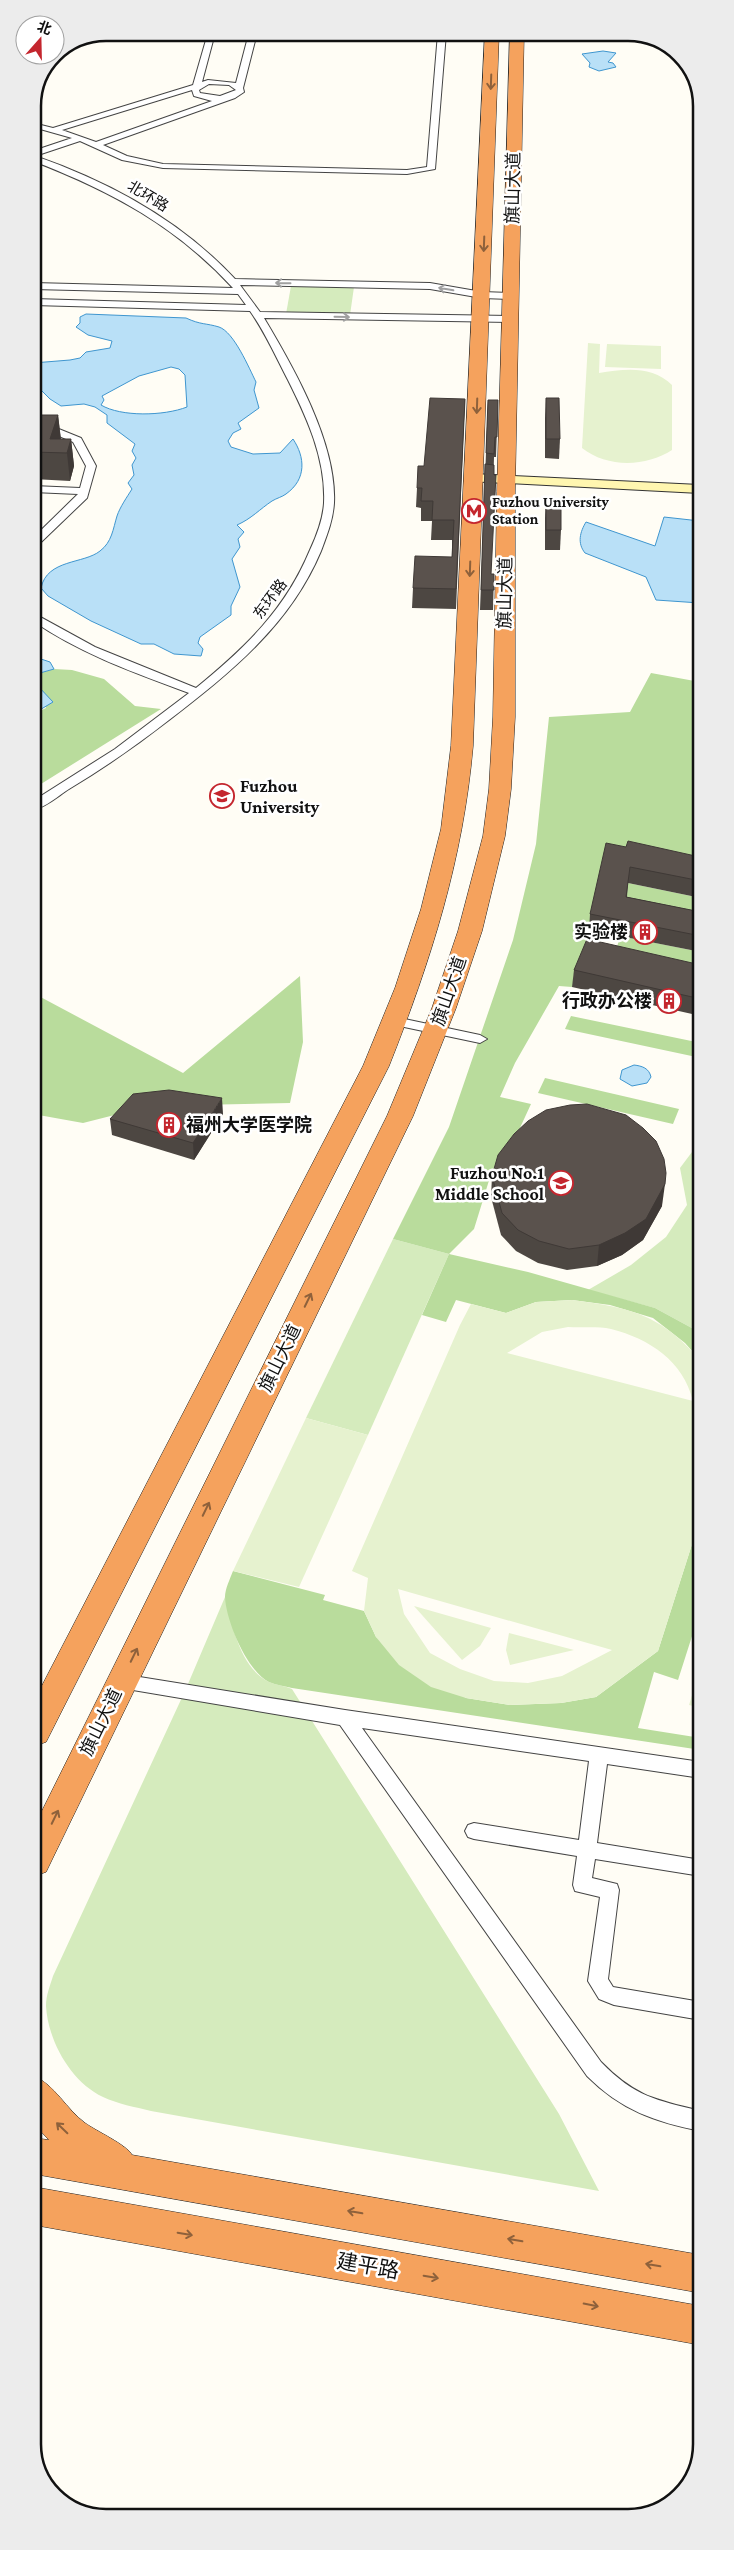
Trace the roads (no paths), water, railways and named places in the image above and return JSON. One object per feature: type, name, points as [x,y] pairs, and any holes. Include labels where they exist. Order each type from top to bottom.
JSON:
[{"type":"highway","name":"旗山大道","points":[[41,1716],[355,1108],[395,1021],[433,910],[458,802],[481,318],[492,41]]},
{"type":"highway","name":"旗山大道","points":[[41,1847],[400,1116],[456,976],[478,902],[494,836],[499,796],[504,717],[507,476],[517,41]]},
{"type":"highway","points":[[41,2105],[71,2137],[132,2173]]},
{"type":"highway","points":[[41,2157],[693,2273]]},
{"type":"highway","name":"建平路","points":[[41,2207],[146,2228],[693,2325]]},
{"type":"highway","points":[[41,2223],[146,2228]]},
{"type":"street","points":[[209,41],[194,92],[201,96],[222,98],[235,95]]},
{"type":"street","points":[[96,145],[235,95],[240,90],[251,41]]},
{"type":"street","points":[[41,127],[80,138],[125,158],[163,166],[407,172],[431,169],[441,41]]},
{"type":"street","points":[[55,130],[208,82],[224,82],[240,87]]},
{"type":"street","points":[[41,153],[80,138]]},
{"type":"street","name":"北环路","points":[[41,160],[91,180],[146,209],[191,243],[234,282],[240,291]]},
{"type":"street","points":[[234,282],[430,286],[482,295],[511,308]]},
{"type":"street","points":[[41,286],[240,291]]},
{"type":"street","name":"东环路","points":[[41,801],[89,774],[164,720],[241,656],[282,613],[306,574],[325,530],[329,498],[326,459],[312,418],[255,311],[240,291]]},
{"type":"street","points":[[41,302],[481,318],[511,308]]},
{"type":"street","points":[[41,425],[76,440],[91,466],[83,496],[41,536]]},
{"type":"street","points":[[473,474],[693,489]]},
{"type":"street","points":[[507,476],[693,482]]},
{"type":"street","points":[[41,489],[84,491]]},
{"type":"street","points":[[41,622],[124,665],[197,692]]},
{"type":"street","points":[[395,1021],[480,1039]]},
{"type":"street","points":[[121,1681],[345,1718],[693,1769]]},
{"type":"street","points":[[345,1718],[594,2069],[628,2100],[643,2106],[693,2119]]},
{"type":"street","points":[[599,1755],[582,1885],[610,1890],[598,1980],[601,1987],[614,1996],[693,2010]]},
{"type":"street","points":[[474,1831],[693,1867]]},
{"type":"water","points":[[603,51],[616,53],[608,62],[613,63],[616,67],[599,71],[589,67],[590,63],[582,54]]},
{"type":"water","points":[[86,314],[186,318],[225,330],[240,351],[256,382],[254,390],[259,408],[238,423],[241,429],[233,433],[228,441],[231,447],[253,454],[280,453],[293,439],[300,453],[302,460],[301,475],[293,488],[237,525],[244,532],[238,539],[240,547],[232,559],[240,587],[231,606],[231,615],[200,637],[198,643],[203,649],[201,656],[174,654],[154,644],[141,644],[91,621],[48,596],[41,588],[50,572],[58,567],[93,555],[107,544],[112,535],[120,509],[132,489],[128,483],[134,475],[132,465],[136,458],[132,451],[135,444],[107,423],[107,415],[95,407],[84,404],[61,406],[41,390],[41,362],[80,358],[86,352],[110,348],[112,341],[88,335],[76,327],[80,323],[80,317]],"holes":[[[171,367],[179,369],[185,375],[187,407],[167,412],[143,414],[120,412],[101,405],[104,400],[102,396],[139,376]]]},
{"type":"water","points":[[664,517],[693,520],[693,603],[656,600],[646,577],[585,553],[580,541],[586,522],[655,546]]},
{"type":"water","points":[[41,659],[50,662],[54,669],[41,673]]},
{"type":"water","points":[[41,689],[53,702],[41,709]]},
{"type":"water","points":[[634,1065],[649,1071],[651,1077],[647,1083],[632,1086],[620,1079],[622,1070]]},
{"type":"place","name":"Fuzhou University Station","points":[[474,511]]},
{"type":"place","name":"Fuzhou University","points":[[222,796]]},
{"type":"place","name":"实验楼","points":[[645,932]]},
{"type":"place","name":"行政办公楼","points":[[669,1001]]},
{"type":"place","name":"福州大学医学院","points":[[169,1125]]},
{"type":"place","name":"Fuzhou No.1 Middle School","points":[[561,1183]]}]
